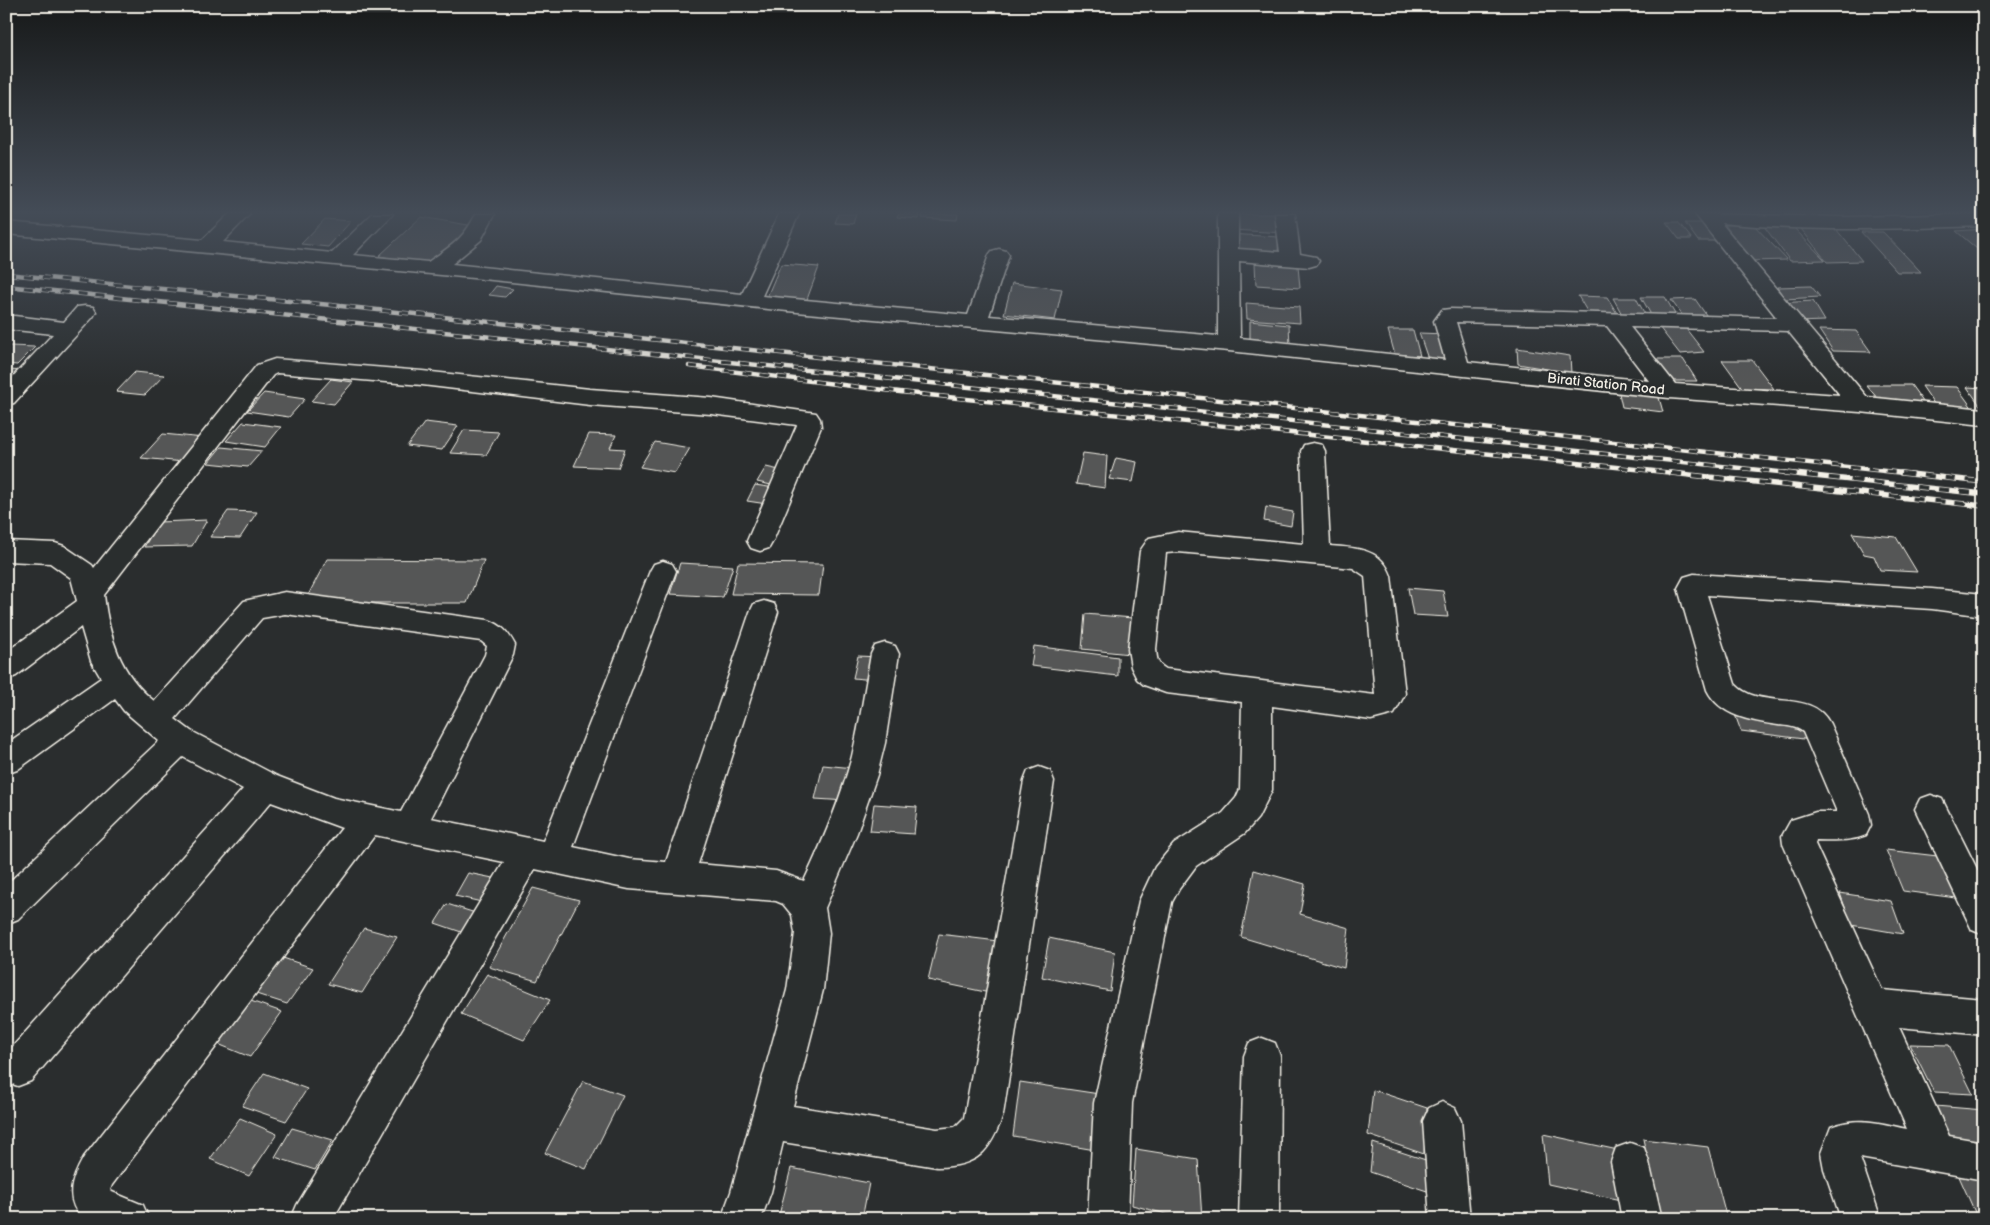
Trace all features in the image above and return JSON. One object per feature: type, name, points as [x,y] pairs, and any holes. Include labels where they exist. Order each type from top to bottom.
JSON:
[{"type":"street","name":"Birati Station Road","points":[[453,271],[749,301],[1229,344],[1668,391],[1860,404],[1984,417]]},
{"type":"street","points":[[749,301],[763,271]]},
{"type":"street","points":[[976,322],[994,271]]},
{"type":"street","points":[[1228,271],[1229,344]]},
{"type":"street","points":[[1749,271],[1860,404]]},
{"type":"street","points":[[6,398],[85,312]]},
{"type":"street","points":[[1459,368],[1445,321],[1450,315],[1794,325]]},
{"type":"street","points":[[1614,321],[1668,391]]},
{"type":"street","points":[[6,322],[70,328]]},
{"type":"street","points":[[6,668],[90,599],[265,370],[275,366],[422,378],[590,397],[711,406],[808,419],[809,427],[760,541]]},
{"type":"street","points":[[1313,451],[1317,555]]},
{"type":"street","points":[[1178,542],[1317,555],[1362,560],[1371,564],[1376,570],[1390,694],[1388,703],[1382,708],[1166,681],[1154,678],[1146,670],[1142,660],[1142,649],[1153,551],[1158,545],[1178,542]]},
{"type":"street","points":[[6,551],[55,553],[83,572],[105,661],[134,702],[180,740],[266,786],[334,812],[540,856],[629,874],[776,886],[795,893],[808,908],[812,933],[805,990],[751,1192],[741,1219]]},
{"type":"street","points":[[311,1219],[540,856],[663,570]]},
{"type":"street","points":[[1937,1154],[1799,844],[1798,836],[1801,830],[1808,826],[1847,828],[1855,825],[1853,814],[1819,733],[1813,721],[1805,716],[1743,706],[1727,697],[1722,690],[1691,588],[1694,584],[1700,584],[1834,592],[1984,605]]},
{"type":"street","points":[[156,720],[254,608],[285,603],[488,631],[496,636],[501,645],[499,655],[409,828]]},
{"type":"street","points":[[677,878],[764,612]]},
{"type":"street","points":[[808,908],[839,843],[855,796],[867,755],[885,654]]},
{"type":"street","points":[[6,761],[118,680]]},
{"type":"street","points":[[1108,1219],[1113,1103],[1156,901],[1167,878],[1185,856],[1234,823],[1247,808],[1256,790],[1258,692]]},
{"type":"street","points":[[6,908],[180,740]]},
{"type":"street","points":[[770,1121],[937,1148],[964,1145],[979,1132],[984,1115],[1039,781]]},
{"type":"street","points":[[18,1068],[266,786]]},
{"type":"street","points":[[1931,809],[1984,919]]},
{"type":"street","points":[[129,1219],[98,1206],[90,1198],[91,1183],[98,1170],[368,820]]},
{"type":"street","points":[[1872,1007],[1984,1017]]},
{"type":"street","points":[[1259,1219],[1262,1056]]},
{"type":"street","points":[[1442,1122],[1450,1219]]},
{"type":"street","points":[[1861,1219],[1843,1169],[1840,1153],[1845,1141],[1860,1140],[1984,1161]]},
{"type":"street","points":[[1630,1162],[1642,1219]]},
{"type":"building","points":[[778,271],[817,271],[806,302],[766,299]]},
{"type":"building","points":[[1255,271],[1298,271],[1300,288],[1256,285]]},
{"type":"building","points":[[1896,271],[1921,272],[1897,272]]},
{"type":"building","points":[[1012,283],[1062,289],[1055,320],[1004,314]]},
{"type":"building","points":[[496,286],[513,289],[505,297],[489,295]]},
{"type":"building","points":[[1811,286],[1820,297],[1785,299],[1777,287]]},
{"type":"building","points":[[1578,296],[1607,297],[1620,318],[1591,318]]},
{"type":"building","points":[[1641,297],[1665,297],[1679,321],[1654,320]]},
{"type":"building","points":[[1613,298],[1636,298],[1646,316],[1623,316]]},
{"type":"building","points":[[1695,299],[1711,322],[1687,322],[1671,300]]},
{"type":"building","points":[[1813,301],[1825,321],[1795,322],[1779,303]]},
{"type":"building","points":[[1246,303],[1299,307],[1300,323],[1247,319]]},
{"type":"building","points":[[1250,321],[1289,325],[1290,345],[1250,341]]},
{"type":"building","points":[[1683,325],[1704,352],[1680,354],[1659,327]]},
{"type":"building","points":[[1388,330],[1413,330],[1420,356],[1395,355]]},
{"type":"building","points":[[1819,330],[1856,331],[1871,352],[1833,351]]},
{"type":"building","points":[[1419,333],[1446,334],[1455,360],[1428,359]]},
{"type":"building","points":[[10,346],[35,347],[17,365],[6,364],[6,350]]},
{"type":"building","points":[[1517,348],[1570,356],[1571,373],[1518,364]]},
{"type":"building","points":[[1654,359],[1683,359],[1697,381],[1668,381]]},
{"type":"building","points":[[1722,360],[1752,360],[1774,389],[1743,389]]},
{"type":"building","points":[[6,370],[29,371],[6,385]]},
{"type":"building","points":[[135,372],[164,375],[145,395],[116,392]]},
{"type":"building","points":[[331,379],[353,382],[334,404],[311,401]]},
{"type":"building","points":[[1866,385],[1911,385],[1926,406],[1879,400]]},
{"type":"building","points":[[1922,386],[1957,387],[1973,409],[1937,408]]},
{"type":"building","points":[[1967,387],[1984,388],[1984,411]]},
{"type":"building","points":[[1618,389],[1658,394],[1663,412],[1622,407]]},
{"type":"building","points":[[264,393],[305,399],[289,417],[247,411]]},
{"type":"building","points":[[243,422],[281,427],[265,447],[226,441]]},
{"type":"building","points":[[425,422],[458,426],[442,450],[407,446]]},
{"type":"building","points":[[464,430],[499,432],[486,455],[450,453]]},
{"type":"building","points":[[163,434],[204,438],[184,462],[141,458]]},
{"type":"building","points":[[589,434],[616,435],[610,448],[625,449],[618,468],[574,466]]},
{"type":"building","points":[[655,442],[690,448],[675,473],[640,467]]},
{"type":"building","points":[[221,447],[262,451],[248,467],[208,463]]},
{"type":"building","points":[[1083,453],[1107,456],[1105,488],[1076,484]]},
{"type":"building","points":[[1116,458],[1137,462],[1133,482],[1109,479]]},
{"type":"building","points":[[766,467],[784,471],[776,486],[757,482]]},
{"type":"building","points":[[755,485],[775,488],[767,504],[747,501]]},
{"type":"building","points":[[1266,507],[1293,512],[1291,526],[1264,521]]},
{"type":"building","points":[[228,511],[257,512],[240,538],[210,537]]},
{"type":"building","points":[[207,520],[192,546],[144,547],[159,522]]},
{"type":"building","points":[[1852,533],[1896,537],[1917,572],[1880,570],[1874,556],[1864,554]]},
{"type":"building","points":[[327,559],[484,560],[467,603],[304,603]]},
{"type":"building","points":[[680,563],[733,566],[723,597],[670,594]]},
{"type":"building","points":[[738,563],[823,564],[819,595],[731,594]]},
{"type":"building","points":[[1408,588],[1443,591],[1448,617],[1413,615]]},
{"type":"building","points":[[1085,614],[1133,618],[1130,654],[1082,649]]},
{"type":"building","points":[[1034,646],[1118,657],[1118,676],[1031,666]]},
{"type":"building","points":[[858,656],[879,657],[875,680],[853,678]]},
{"type":"building","points":[[1734,712],[1811,721],[1819,741],[1741,731]]},
{"type":"building","points":[[823,765],[854,768],[847,801],[815,799]]},
{"type":"building","points":[[874,804],[917,807],[914,834],[870,831]]},
{"type":"building","points":[[1886,850],[1946,857],[1964,899],[1903,891]]},
{"type":"building","points":[[1254,870],[1305,884],[1300,914],[1349,928],[1344,968],[1241,937]]},
{"type":"building","points":[[468,873],[508,881],[495,905],[455,896]]},
{"type":"building","points":[[533,888],[579,900],[537,981],[489,967]]},
{"type":"building","points":[[1840,893],[1891,901],[1903,934],[1851,925]]},
{"type":"building","points":[[447,904],[485,916],[473,936],[435,923]]},
{"type":"building","points":[[364,928],[397,937],[362,993],[328,984]]},
{"type":"building","points":[[939,934],[998,941],[990,993],[928,980]]},
{"type":"building","points":[[1049,938],[1115,952],[1110,991],[1042,977]]},
{"type":"building","points":[[277,956],[313,968],[287,1004],[250,992]]},
{"type":"building","points":[[487,974],[550,1000],[524,1040],[461,1014]]},
{"type":"building","points":[[245,999],[282,1012],[250,1057],[213,1042]]},
{"type":"building","points":[[1910,1044],[1949,1045],[1973,1094],[1934,1092]]},
{"type":"building","points":[[264,1073],[307,1089],[286,1121],[242,1106]]},
{"type":"building","points":[[583,1081],[623,1095],[586,1169],[545,1153]]},
{"type":"building","points":[[1020,1082],[1106,1095],[1101,1151],[1013,1136]]},
{"type":"building","points":[[1373,1090],[1427,1108],[1424,1154],[1368,1135]]},
{"type":"building","points":[[1935,1106],[1984,1110],[1984,1157],[1957,1155]]},
{"type":"building","points":[[240,1118],[277,1134],[249,1176],[210,1159]]},
{"type":"building","points":[[292,1128],[333,1140],[315,1170],[275,1157]]},
{"type":"building","points":[[1543,1134],[1618,1150],[1625,1201],[1548,1184]]},
{"type":"building","points":[[1643,1139],[1708,1147],[1727,1219],[1661,1219]]},
{"type":"building","points":[[1373,1143],[1432,1162],[1430,1192],[1370,1172]]},
{"type":"building","points":[[1136,1149],[1198,1159],[1202,1219],[1185,1219],[1132,1205]]},
{"type":"building","points":[[791,1168],[869,1183],[862,1219],[778,1219]]},
{"type":"building","points":[[1957,1172],[1984,1174],[1984,1219],[1978,1219]]},
{"type":"railway","points":[[6,274],[331,305],[1913,474]]},
{"type":"railway","points":[[6,286],[1797,474]]},
{"type":"railway","points":[[689,366],[900,392],[1683,474]]},
{"type":"railway","points":[[1671,473],[1984,506]]},
{"type":"railway","points":[[1785,473],[1984,494]]},
{"type":"railway","points":[[1901,473],[1984,482]]}]
